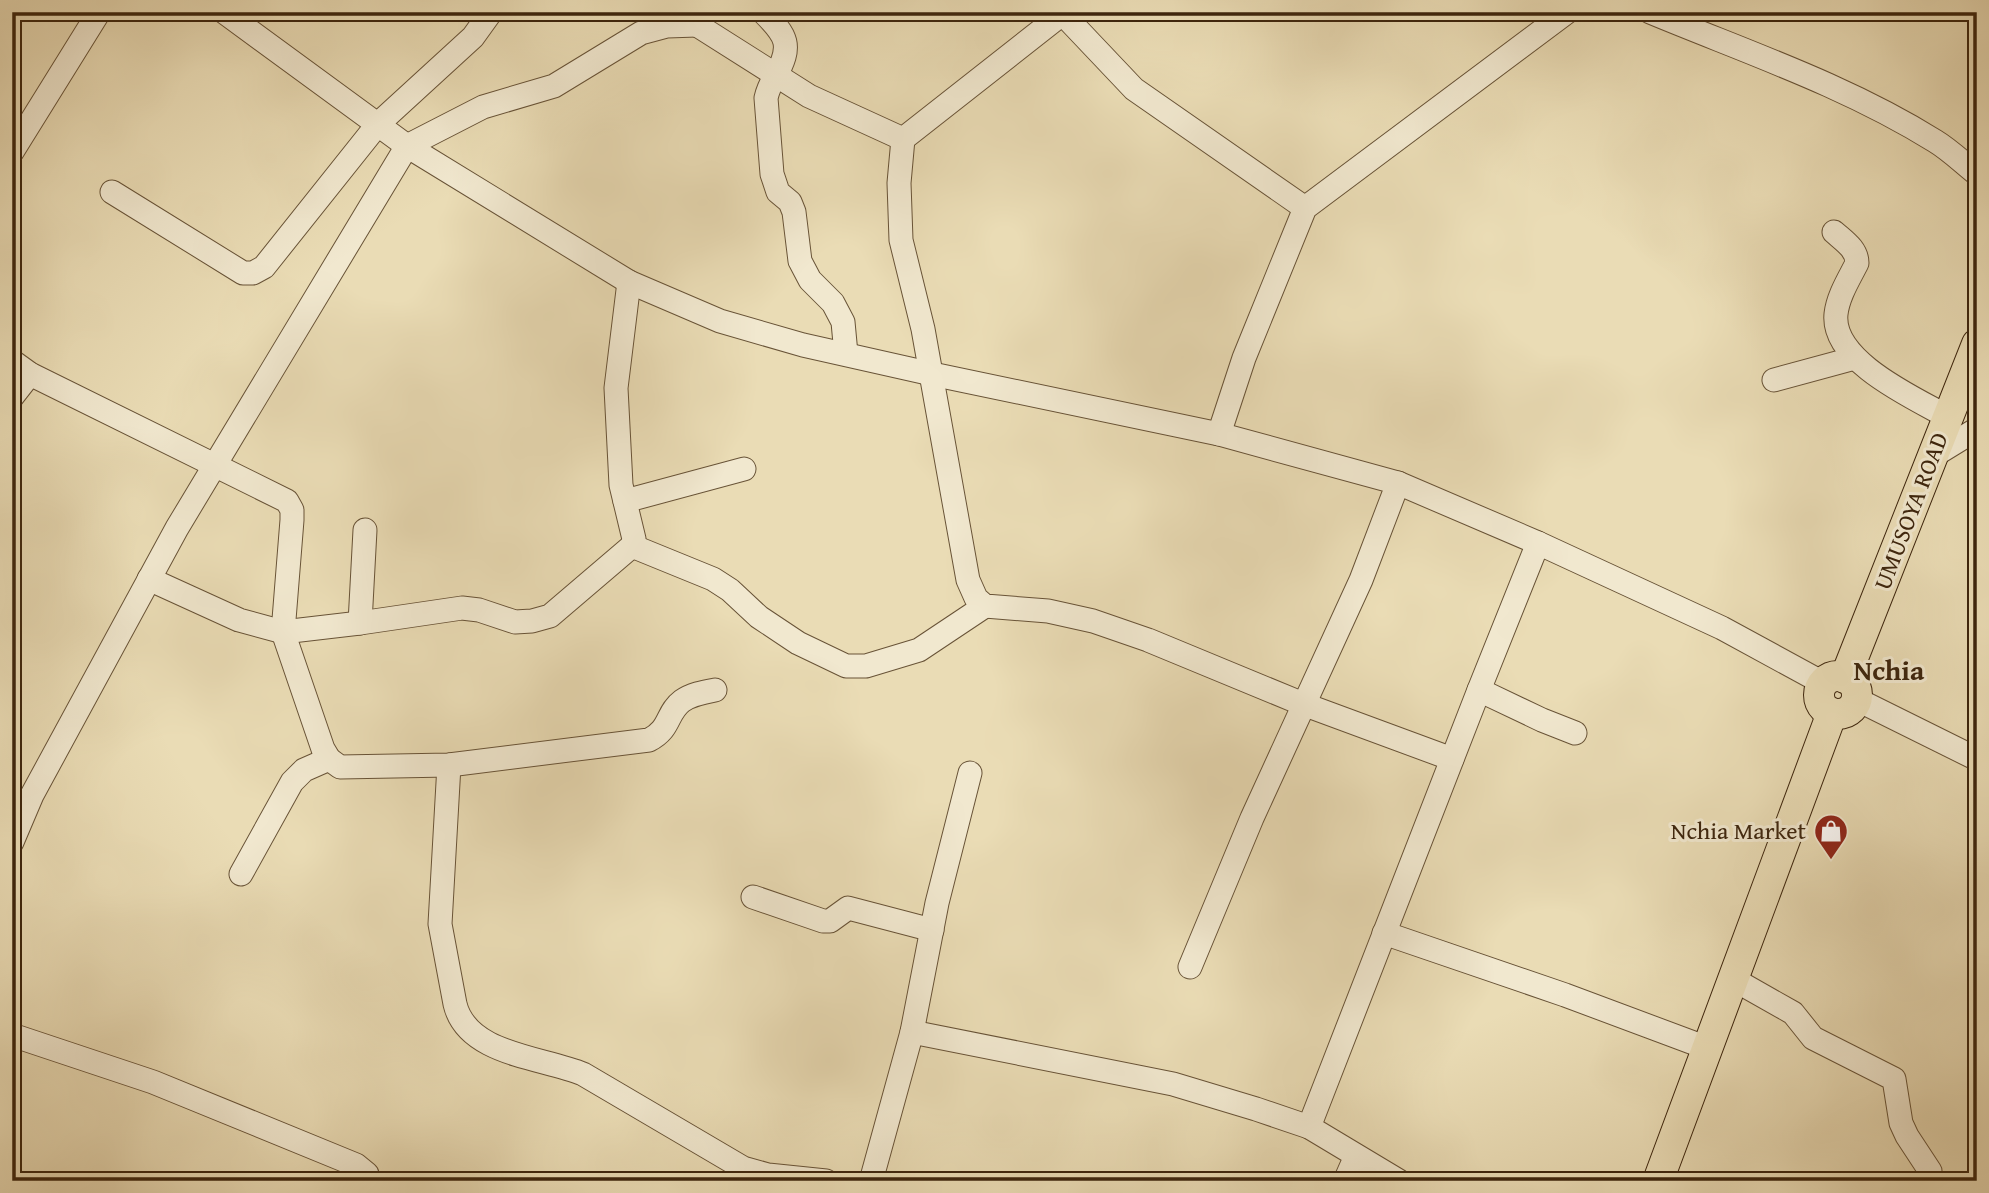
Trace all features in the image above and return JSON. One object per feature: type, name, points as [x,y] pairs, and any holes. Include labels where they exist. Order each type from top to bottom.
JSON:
[{"type":"main road","name":"UMUSOYA ROAD","points":[[1658,1181],[1839,693],[1977,344]]},
{"type":"street","points":[[12,152],[99,12]]},
{"type":"street","points":[[224,12],[407,146],[629,282],[720,321],[803,345],[1219,434],[1398,483],[1538,543],[1722,628],[1839,693],[1977,760]]},
{"type":"street","points":[[112,192],[243,273],[253,273],[264,267],[378,124],[473,37],[491,12]]},
{"type":"street","points":[[763,12],[781,30],[787,43],[786,54],[768,87],[766,98],[772,174],[778,192],[790,202],[794,212],[800,261],[810,280],[833,303],[843,322],[846,354]]},
{"type":"street","points":[[1650,12],[1796,70],[1866,103],[1936,142],[1977,174]]},
{"type":"street","points":[[1305,208],[1134,89],[1062,13],[903,139],[899,183],[901,240],[932,374],[968,580],[976,598],[985,606],[1048,611],[1093,621],[1148,640],[1303,704],[1452,759]]},
{"type":"street","points":[[1219,434],[1244,358],[1305,208],[1566,13]]},
{"type":"street","points":[[12,842],[32,795],[149,579],[407,146],[482,107],[554,86],[641,33],[691,18],[809,96],[903,139]]},
{"type":"street","points":[[1834,232],[1857,257],[1857,263],[1840,298],[1836,316],[1842,339],[1855,358],[1896,388],[1948,417]]},
{"type":"street","points":[[149,579],[239,620],[282,632],[360,624],[462,608],[479,610],[515,622],[550,616],[632,546],[633,530],[621,485],[616,388],[629,282]]},
{"type":"street","points":[[1774,380],[1855,358]]},
{"type":"street","points":[[12,397],[21,368],[287,501],[292,510],[282,632],[323,749],[329,759],[340,766],[449,765],[649,740],[662,734],[681,702],[695,694],[715,690]]},
{"type":"street","points":[[1933,456],[1977,429]]},
{"type":"street","points":[[625,501],[744,469]]},
{"type":"street","points":[[1190,967],[1252,817],[1362,580],[1398,483]]},
{"type":"street","points":[[360,624],[365,530]]},
{"type":"street","points":[[1310,1127],[1538,543]]},
{"type":"street","points":[[632,546],[713,579],[798,643],[846,666],[866,666],[919,650],[985,606]]},
{"type":"street","points":[[1479,690],[1575,733]]},
{"type":"street","points":[[241,874],[292,782],[304,770],[329,759]]},
{"type":"street","points":[[449,765],[440,924],[454,1004],[458,1017],[465,1026],[486,1043],[583,1073],[743,1168],[768,1175],[826,1181]]},
{"type":"street","points":[[872,1181],[912,1032],[932,930],[970,773]]},
{"type":"street","points":[[753,897],[823,921],[830,921],[848,908],[932,930]]},
{"type":"street","points":[[1384,933],[1565,995],[1707,1048]]},
{"type":"street","points":[[1733,978],[1794,1013],[1813,1038],[1894,1079],[1901,1123],[1930,1171]]},
{"type":"street","points":[[912,1032],[1173,1084],[1310,1127],[1399,1181]]},
{"type":"street","points":[[12,1035],[153,1082],[343,1160],[367,1174],[368,1181]]},
{"type":"street","points":[[1345,1181],[1356,1156]]},
{"type":"place","name":"Nchia Market","points":[[1831,861]]},
{"type":"district","name":"Nchia","points":[[1889,670]]}]
